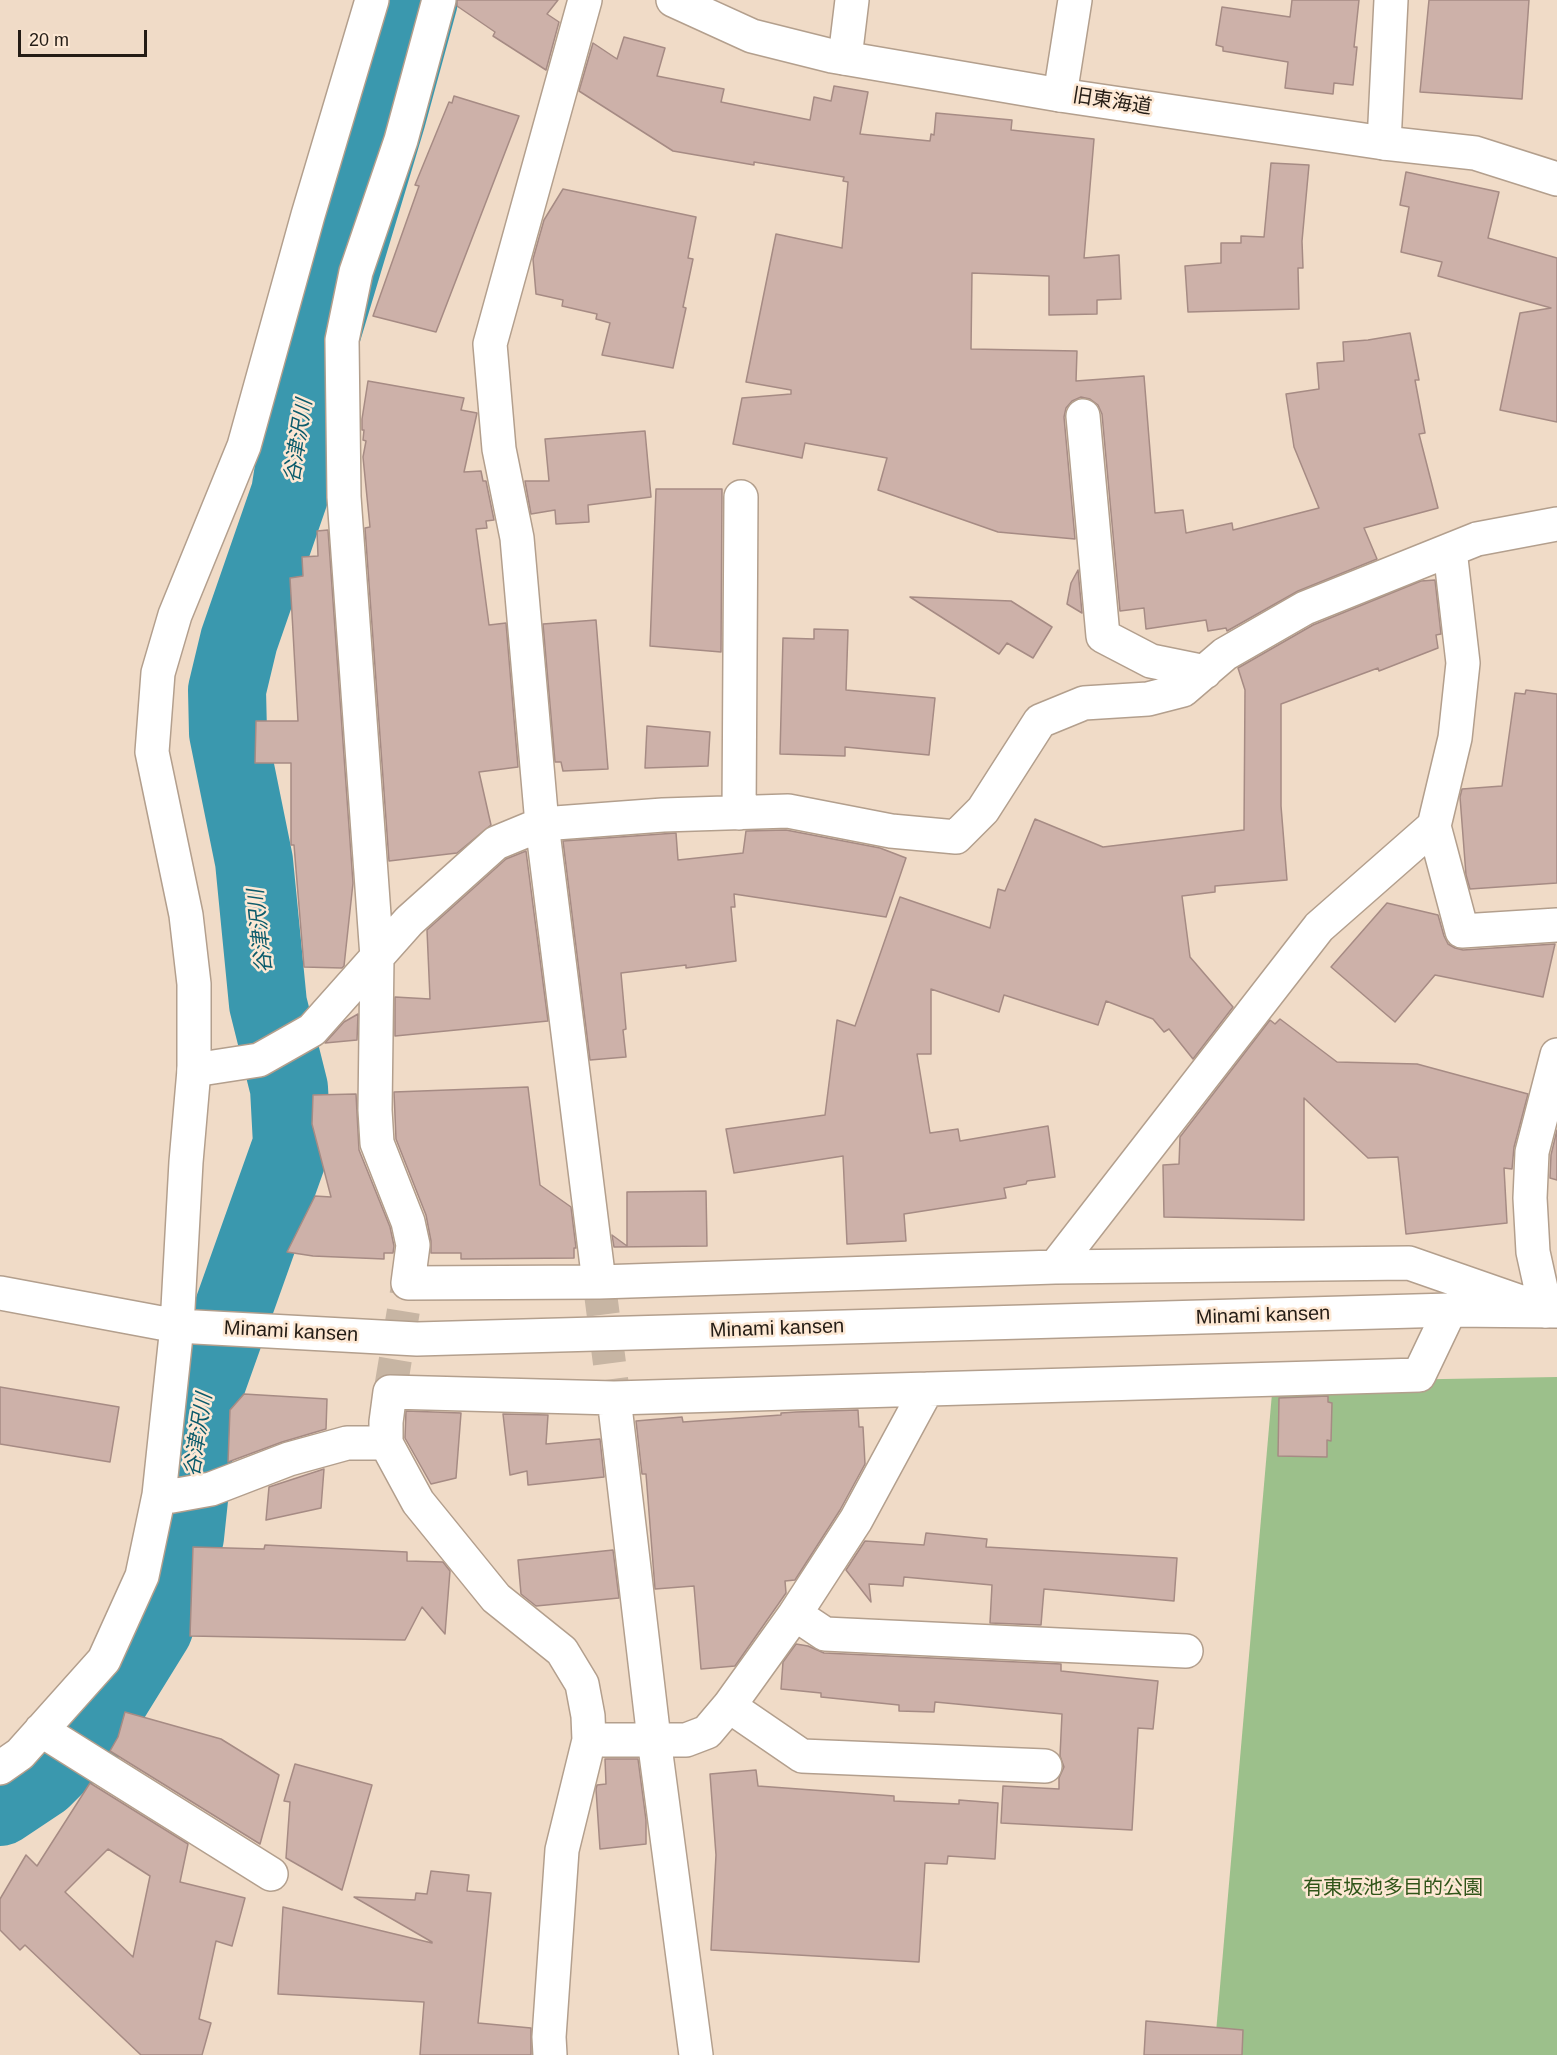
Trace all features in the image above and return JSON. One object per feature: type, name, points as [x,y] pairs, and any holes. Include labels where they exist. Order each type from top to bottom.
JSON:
[{"type":"street","points":[[0,1768],[20,1754],[104,1660],[142,1576],[159,1495],[177,1326],[186,1162],[194,1070],[194,984],[186,915],[152,752],[158,673],[175,615],[244,447],[308,215],[372,0]]},
{"type":"street","points":[[439,0],[401,140],[356,272],[342,340],[344,497],[377,957],[375,1110],[377,1143],[408,1222],[413,1245],[408,1283],[599,1282],[1055,1267],[1409,1263],[1552,1311]]},
{"type":"street","points":[[585,0],[490,344],[499,449],[517,538],[542,824],[599,1282]]},
{"type":"street","name":"旧東海道","points":[[673,0],[752,36],[845,58],[1060,95],[1384,143],[1475,153],[1557,179]]},
{"type":"street","points":[[845,58],[852,0]]},
{"type":"street","points":[[1060,95],[1075,0]]},
{"type":"street","points":[[1384,143],[1390,0]]},
{"type":"street","points":[[1083,416],[1102,636],[1151,661],[1205,672]]},
{"type":"street","points":[[739,813],[741,497]]},
{"type":"street","points":[[194,1070],[259,1060],[312,1030],[409,921],[496,843],[542,824],[663,815],[788,811],[891,831],[956,837],[983,810],[1040,721],[1084,703],[1148,699],[1183,690],[1225,654],[1305,608],[1477,539],[1557,524]]},
{"type":"street","points":[[1450,550],[1463,663],[1455,738],[1434,826],[1462,931],[1557,925]]},
{"type":"street","points":[[1055,1267],[1319,927],[1434,826]]},
{"type":"street","points":[[1552,1311],[1533,1252],[1530,1198],[1532,1152],[1557,1055]]},
{"type":"street","name":"Minami kansen","points":[[0,1293],[177,1326],[417,1339],[1450,1310],[1552,1311]]},
{"type":"street","points":[[550,2055],[549,2037],[562,1850],[589,1740],[588,1716],[582,1684],[562,1651],[496,1598],[418,1502],[386,1443],[390,1392],[614,1398],[1419,1375],[1450,1310]]},
{"type":"street","points":[[589,1740],[686,1740],[707,1732],[729,1706],[795,1614],[856,1520],[927,1389]]},
{"type":"street","points":[[614,1398],[654,1739],[696,2055]]},
{"type":"street","points":[[159,1495],[172,1496],[211,1489],[289,1459],[347,1443],[386,1443]]},
{"type":"street","points":[[795,1614],[825,1634],[1186,1651]]},
{"type":"street","points":[[729,1706],[802,1756],[1045,1766]]},
{"type":"street","points":[[41,1730],[271,1874]]},
{"type":"green space","name":"有東坂池多目的公園","points":[[1557,1377],[1557,2055],[1214,2055],[1273,1382]]},
{"type":"building","points":[[457,0],[558,0],[547,14],[559,22],[546,70],[493,36],[495,32],[457,6]]},
{"type":"building","points":[[1292,0],[1359,0],[1353,85],[1334,83],[1333,94],[1285,88],[1288,62],[1223,51],[1223,47],[1216,45],[1222,7],[1290,17]]},
{"type":"building","points":[[1429,0],[1529,0],[1522,99],[1420,92]]},
{"type":"building","points":[[624,37],[665,48],[657,76],[724,89],[721,102],[810,120],[814,97],[831,101],[834,86],[868,92],[860,134],[930,141],[931,134],[934,135],[936,113],[1012,120],[1011,130],[1094,139],[1084,258],[1119,255],[1121,299],[1097,300],[1097,314],[1049,315],[1049,276],[972,273],[971,349],[1077,351],[1076,381],[1144,376],[1155,513],[1183,510],[1186,533],[1232,523],[1233,530],[1319,508],[1294,447],[1286,394],[1319,389],[1317,363],[1344,361],[1343,342],[1410,333],[1419,380],[1415,380],[1425,433],[1419,434],[1438,508],[1364,528],[1377,559],[1298,591],[1227,631],[1226,628],[1208,631],[1206,620],[1146,629],[1144,608],[1120,611],[1102,414],[1098,405],[1090,399],[1081,397],[1072,401],[1066,408],[1064,417],[1075,539],[998,532],[878,490],[887,458],[805,443],[802,458],[733,444],[742,398],[791,394],[791,390],[746,382],[776,234],[842,248],[848,182],[843,181],[844,177],[673,151],[579,91],[593,43],[617,59]]},
{"type":"building","points":[[454,96],[519,116],[436,332],[373,316],[419,186],[415,185],[449,102],[452,103]]},
{"type":"building","points":[[1271,163],[1309,165],[1302,241],[1303,268],[1298,268],[1299,309],[1188,312],[1185,266],[1221,263],[1221,243],[1241,243],[1241,236],[1264,237]]},
{"type":"building","points":[[1406,172],[1499,192],[1488,238],[1557,258],[1557,422],[1500,410],[1520,313],[1551,308],[1438,276],[1442,262],[1401,252],[1409,207],[1400,205]]},
{"type":"building","points":[[563,189],[696,217],[688,258],[693,259],[683,307],[686,308],[673,368],[602,355],[610,323],[596,319],[597,314],[562,306],[563,300],[536,294],[533,259],[544,220]]},
{"type":"building","points":[[368,381],[464,398],[461,410],[477,413],[464,472],[481,471],[483,481],[486,481],[494,520],[486,521],[487,528],[476,529],[489,625],[506,623],[518,767],[479,772],[491,825],[457,853],[389,861],[365,528],[370,527],[363,457],[366,441],[363,440],[362,419]]},
{"type":"building","points":[[645,431],[651,497],[588,505],[589,522],[556,524],[555,510],[531,514],[525,481],[549,481],[545,439]]},
{"type":"building","points":[[656,489],[722,489],[721,652],[650,646]]},
{"type":"building","points":[[328,530],[353,883],[342,968],[304,967],[294,845],[291,845],[291,763],[255,763],[256,721],[298,721],[290,578],[303,576],[302,557],[318,556],[317,531]]},
{"type":"building","points":[[1078,570],[1082,613],[1067,604],[1071,583]]},
{"type":"building","points":[[1435,580],[1441,634],[1436,635],[1438,648],[1379,671],[1378,668],[1281,704],[1281,806],[1287,880],[1215,886],[1215,892],[1182,896],[1190,957],[1233,1007],[1193,1059],[1169,1029],[1164,1032],[1153,1019],[1106,1001],[1098,1025],[1004,995],[999,1012],[931,989],[931,1054],[917,1054],[930,1133],[958,1129],[960,1141],[1048,1126],[1055,1177],[1027,1181],[1026,1184],[1004,1188],[1006,1198],[904,1214],[906,1241],[847,1244],[843,1156],[734,1173],[726,1129],[825,1115],[837,1020],[855,1026],[900,897],[990,928],[998,889],[1005,891],[1035,819],[1103,847],[1244,830],[1245,690],[1238,668],[1313,625],[1421,581]]},
{"type":"building","points":[[910,597],[1011,601],[1052,627],[1033,658],[1007,643],[999,654]]},
{"type":"building","points":[[596,620],[608,769],[563,771],[561,762],[555,762],[543,624]]},
{"type":"building","points":[[814,629],[848,630],[846,690],[935,698],[929,755],[845,747],[845,756],[780,754],[783,638],[814,639]]},
{"type":"building","points":[[1526,690],[1557,694],[1557,883],[1470,889],[1466,875],[1460,797],[1462,789],[1502,786],[1515,693],[1525,694]]},
{"type":"building","points":[[647,726],[710,732],[708,766],[645,768]]},
{"type":"building","points":[[786,830],[880,848],[906,858],[886,917],[734,894],[735,907],[731,907],[736,961],[621,973],[626,1057],[590,1060],[563,841],[676,833],[678,860],[743,853],[746,831]]},
{"type":"building","points":[[526,851],[548,1021],[395,1036],[395,997],[430,999],[427,930],[506,859]]},
{"type":"building","points":[[1387,903],[1438,915],[1448,944],[1463,950],[1555,944],[1543,997],[1435,975],[1395,1022],[1331,967]]},
{"type":"building","points":[[358,1014],[357,1040],[325,1043],[344,1022]]},
{"type":"building","points":[[1280,1019],[1337,1062],[1417,1064],[1528,1094],[1514,1147],[1512,1169],[1504,1168],[1507,1223],[1406,1234],[1398,1157],[1368,1158],[1304,1098],[1304,1220],[1164,1217],[1163,1165],[1179,1164],[1180,1137],[1270,1020],[1275,1024]]},
{"type":"building","points":[[528,1087],[540,1185],[571,1207],[576,1248],[574,1248],[574,1258],[461,1259],[461,1253],[431,1253],[426,1215],[396,1139],[394,1092]]},
{"type":"building","points":[[356,1094],[359,1150],[390,1227],[393,1253],[384,1253],[384,1259],[313,1256],[287,1252],[315,1196],[331,1197],[312,1124],[313,1095]]},
{"type":"building","points":[[1557,1130],[1557,1180],[1550,1178],[1551,1155]]},
{"type":"building","points":[[706,1191],[707,1246],[614,1247],[612,1235],[627,1246],[627,1192]]},
{"type":"building","points":[[0,1387],[119,1407],[110,1462],[0,1444]]},
{"type":"building","points":[[244,1394],[327,1399],[326,1429],[228,1462],[230,1410]]},
{"type":"building","points":[[1328,1396],[1328,1402],[1332,1403],[1331,1441],[1327,1440],[1327,1457],[1278,1456],[1279,1398]]},
{"type":"building","points":[[858,1410],[859,1427],[863,1427],[865,1464],[840,1510],[795,1580],[785,1581],[786,1593],[735,1666],[701,1669],[694,1586],[655,1589],[646,1474],[642,1474],[636,1421],[682,1417],[683,1422],[781,1415],[781,1413]]},
{"type":"building","points":[[406,1411],[461,1413],[456,1478],[431,1484],[405,1438]]},
{"type":"building","points":[[503,1414],[548,1415],[546,1444],[600,1439],[604,1477],[528,1485],[527,1471],[510,1475]]},
{"type":"building","points":[[324,1469],[321,1508],[266,1520],[269,1487]]},
{"type":"building","points":[[926,1533],[987,1539],[986,1547],[1177,1558],[1174,1601],[1044,1589],[1041,1625],[990,1623],[992,1585],[904,1577],[903,1586],[869,1584],[871,1602],[846,1570],[865,1541],[924,1545]]},
{"type":"building","points":[[265,1545],[407,1552],[407,1561],[443,1562],[450,1571],[445,1634],[422,1607],[405,1640],[190,1636],[193,1547],[264,1549]]},
{"type":"building","points":[[613,1550],[619,1598],[536,1606],[521,1594],[518,1560]]},
{"type":"building","points":[[796,1644],[824,1653],[1061,1664],[1061,1671],[1158,1681],[1153,1729],[1138,1728],[1132,1830],[1001,1823],[1003,1786],[1059,1789],[1059,1778],[1064,1767],[1060,1756],[1062,1714],[935,1702],[934,1712],[899,1711],[899,1705],[821,1697],[821,1693],[781,1689],[783,1662]]},
{"type":"building","points":[[125,1712],[221,1739],[279,1775],[260,1844],[110,1751],[118,1737]]},
{"type":"building","points":[[605,1759],[638,1759],[646,1820],[646,1844],[600,1849],[596,1789],[597,1785],[606,1784]]},
{"type":"building","points":[[295,1764],[372,1785],[342,1890],[286,1858],[290,1802],[284,1801]]},
{"type":"building","points":[[756,1770],[758,1786],[894,1796],[894,1801],[959,1804],[959,1800],[998,1803],[995,1859],[948,1856],[947,1864],[925,1863],[919,1962],[711,1950],[716,1855],[710,1774]]},
{"type":"building","points":[[90,1783],[188,1844],[180,1882],[245,1898],[232,1946],[216,1941],[199,2019],[211,2023],[202,2055],[141,2055],[25,1945],[20,1950],[0,1930],[0,1899],[26,1855],[37,1866]],"holes":[[[108,1849],[150,1876],[133,1957],[65,1892]]]},
{"type":"building","points":[[431,1871],[469,1875],[467,1891],[491,1893],[478,2023],[531,2028],[531,2055],[420,2055],[424,2002],[278,1994],[283,1907],[432,1943],[354,1897],[415,1900],[416,1893],[427,1894]]},
{"type":"building","points":[[1146,2021],[1243,2030],[1242,2055],[1144,2055]]},
{"type":"waterway","name":"谷津沢川","points":[[0,1807],[42,1779],[91,1730],[154,1628],[185,1537],[199,1405],[292,1144],[289,1088],[268,1004],[254,861],[228,733],[227,690],[239,640],[290,493],[308,379],[387,117],[419,0]]},
{"type":"tunnel","points":[[599,1282],[614,1398]]},
{"type":"tunnel","points":[[390,1392],[408,1283]]}]
